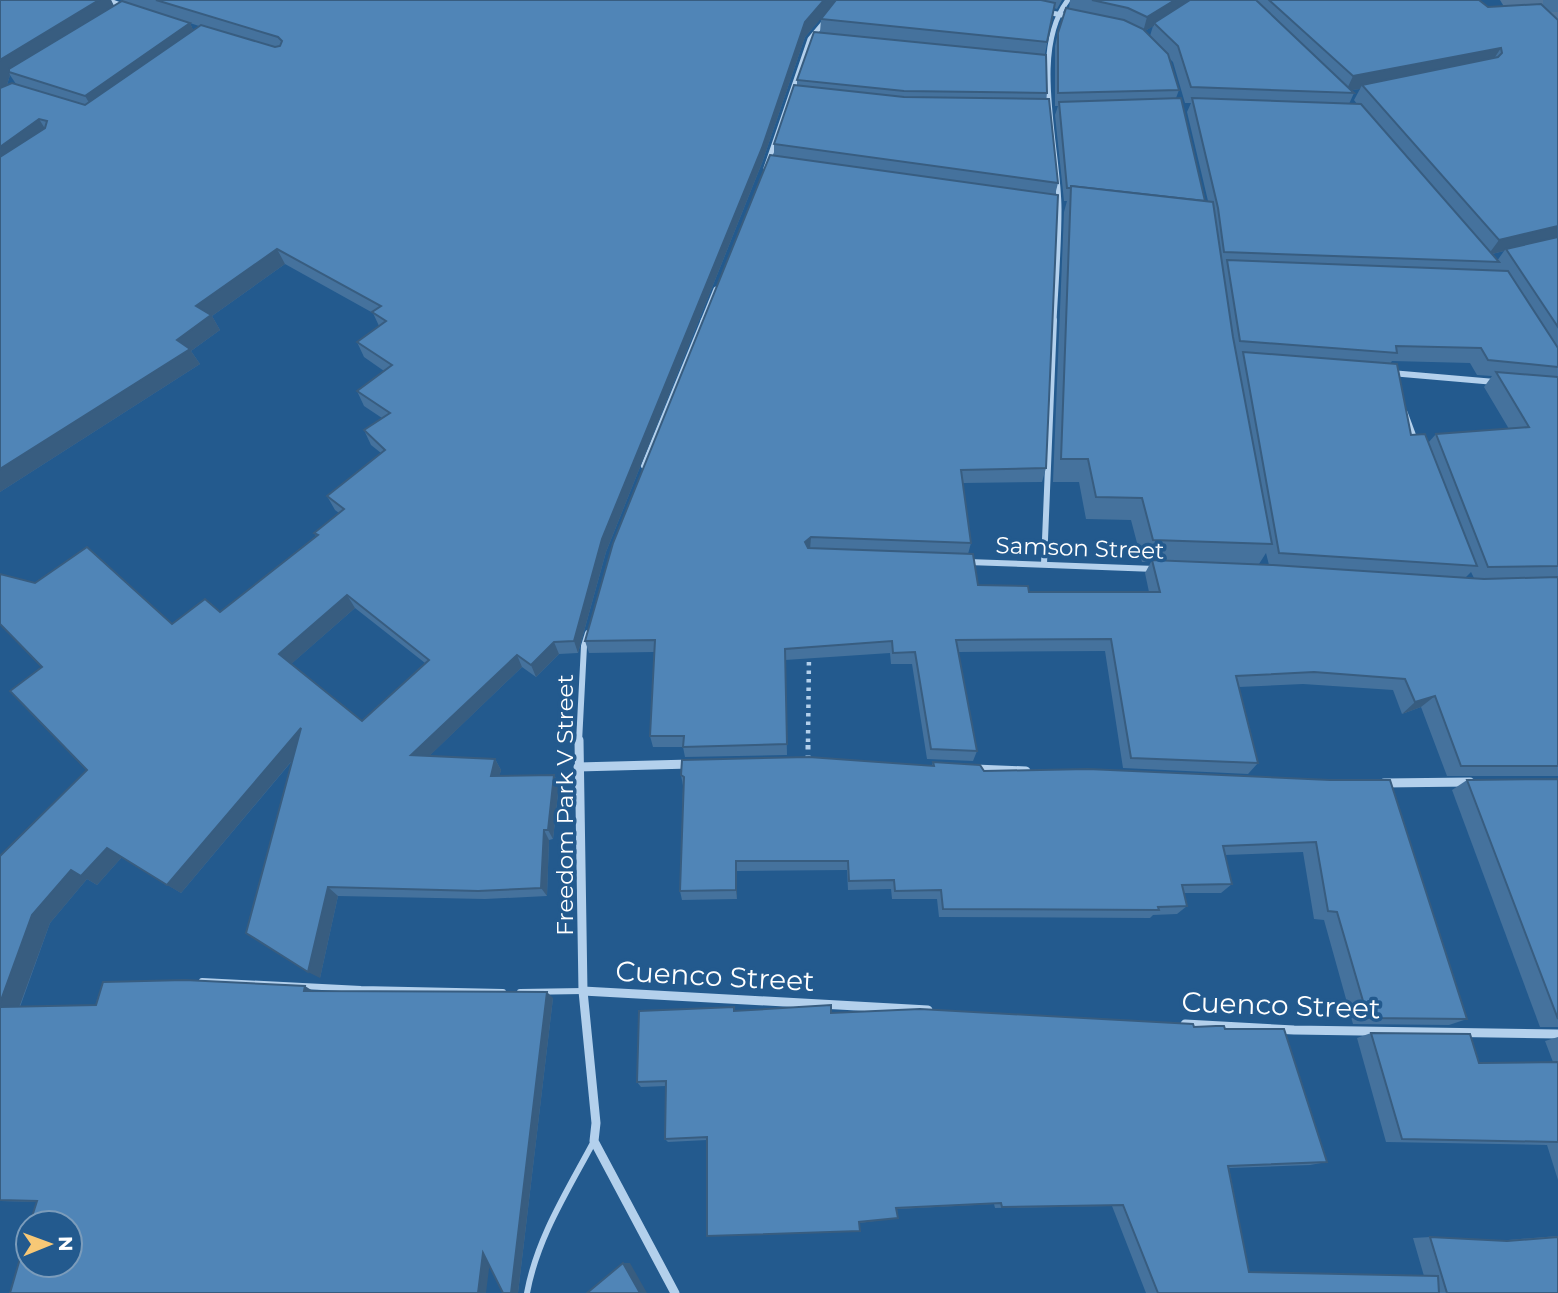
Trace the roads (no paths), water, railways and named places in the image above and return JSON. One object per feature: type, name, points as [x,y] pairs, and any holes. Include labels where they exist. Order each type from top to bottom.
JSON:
[{"type":"street","points":[[107,0],[136,12]]},
{"type":"street","points":[[1044,564],[1059,207],[1048,63],[1057,14],[1068,0]]},
{"type":"street","points":[[117,16],[129,8]]},
{"type":"street","points":[[1044,11],[1085,20]]},
{"type":"street","points":[[762,178],[810,39],[828,17]]},
{"type":"street","points":[[810,39],[824,40]]},
{"type":"street","points":[[1035,62],[1048,63]]},
{"type":"street","points":[[767,165],[779,167]]},
{"type":"street","points":[[1045,206],[1072,209]]},
{"type":"street","points":[[643,470],[720,281]]},
{"type":"street","points":[[1377,372],[1506,383]]},
{"type":"street","name":"Samson Street","points":[[962,561],[1170,569]]},
{"type":"street","name":"Freedom Park V Street","points":[[592,620],[584,646],[578,767],[583,991],[596,1123],[594,1141]]},
{"type":"street","points":[[578,767],[700,764]]},
{"type":"street","points":[[960,768],[1042,772]]},
{"type":"street","points":[[1371,783],[1478,782]]},
{"type":"street","name":"Cuenco Street","points":[[583,991],[946,1011]]},
{"type":"street","name":"Cuenco Street","points":[[1169,1023],[1294,1030],[1558,1034]]},
{"type":"street","points":[[594,1141],[675,1293]]},
{"type":"lane","points":[[789,97],[803,99]]},
{"type":"lane","points":[[1037,111],[1051,111]]},
{"type":"lane","points":[[1390,373],[1395,386]]},
{"type":"lane","points":[[1404,411],[1419,448]]},
{"type":"lane","points":[[190,981],[361,989],[583,991]]},
{"type":"lane","points":[[527,1293],[529,1275],[539,1249],[594,1141]]},
{"type":"waterway","points":[[1531,0],[1536,10],[1558,14]]}]
